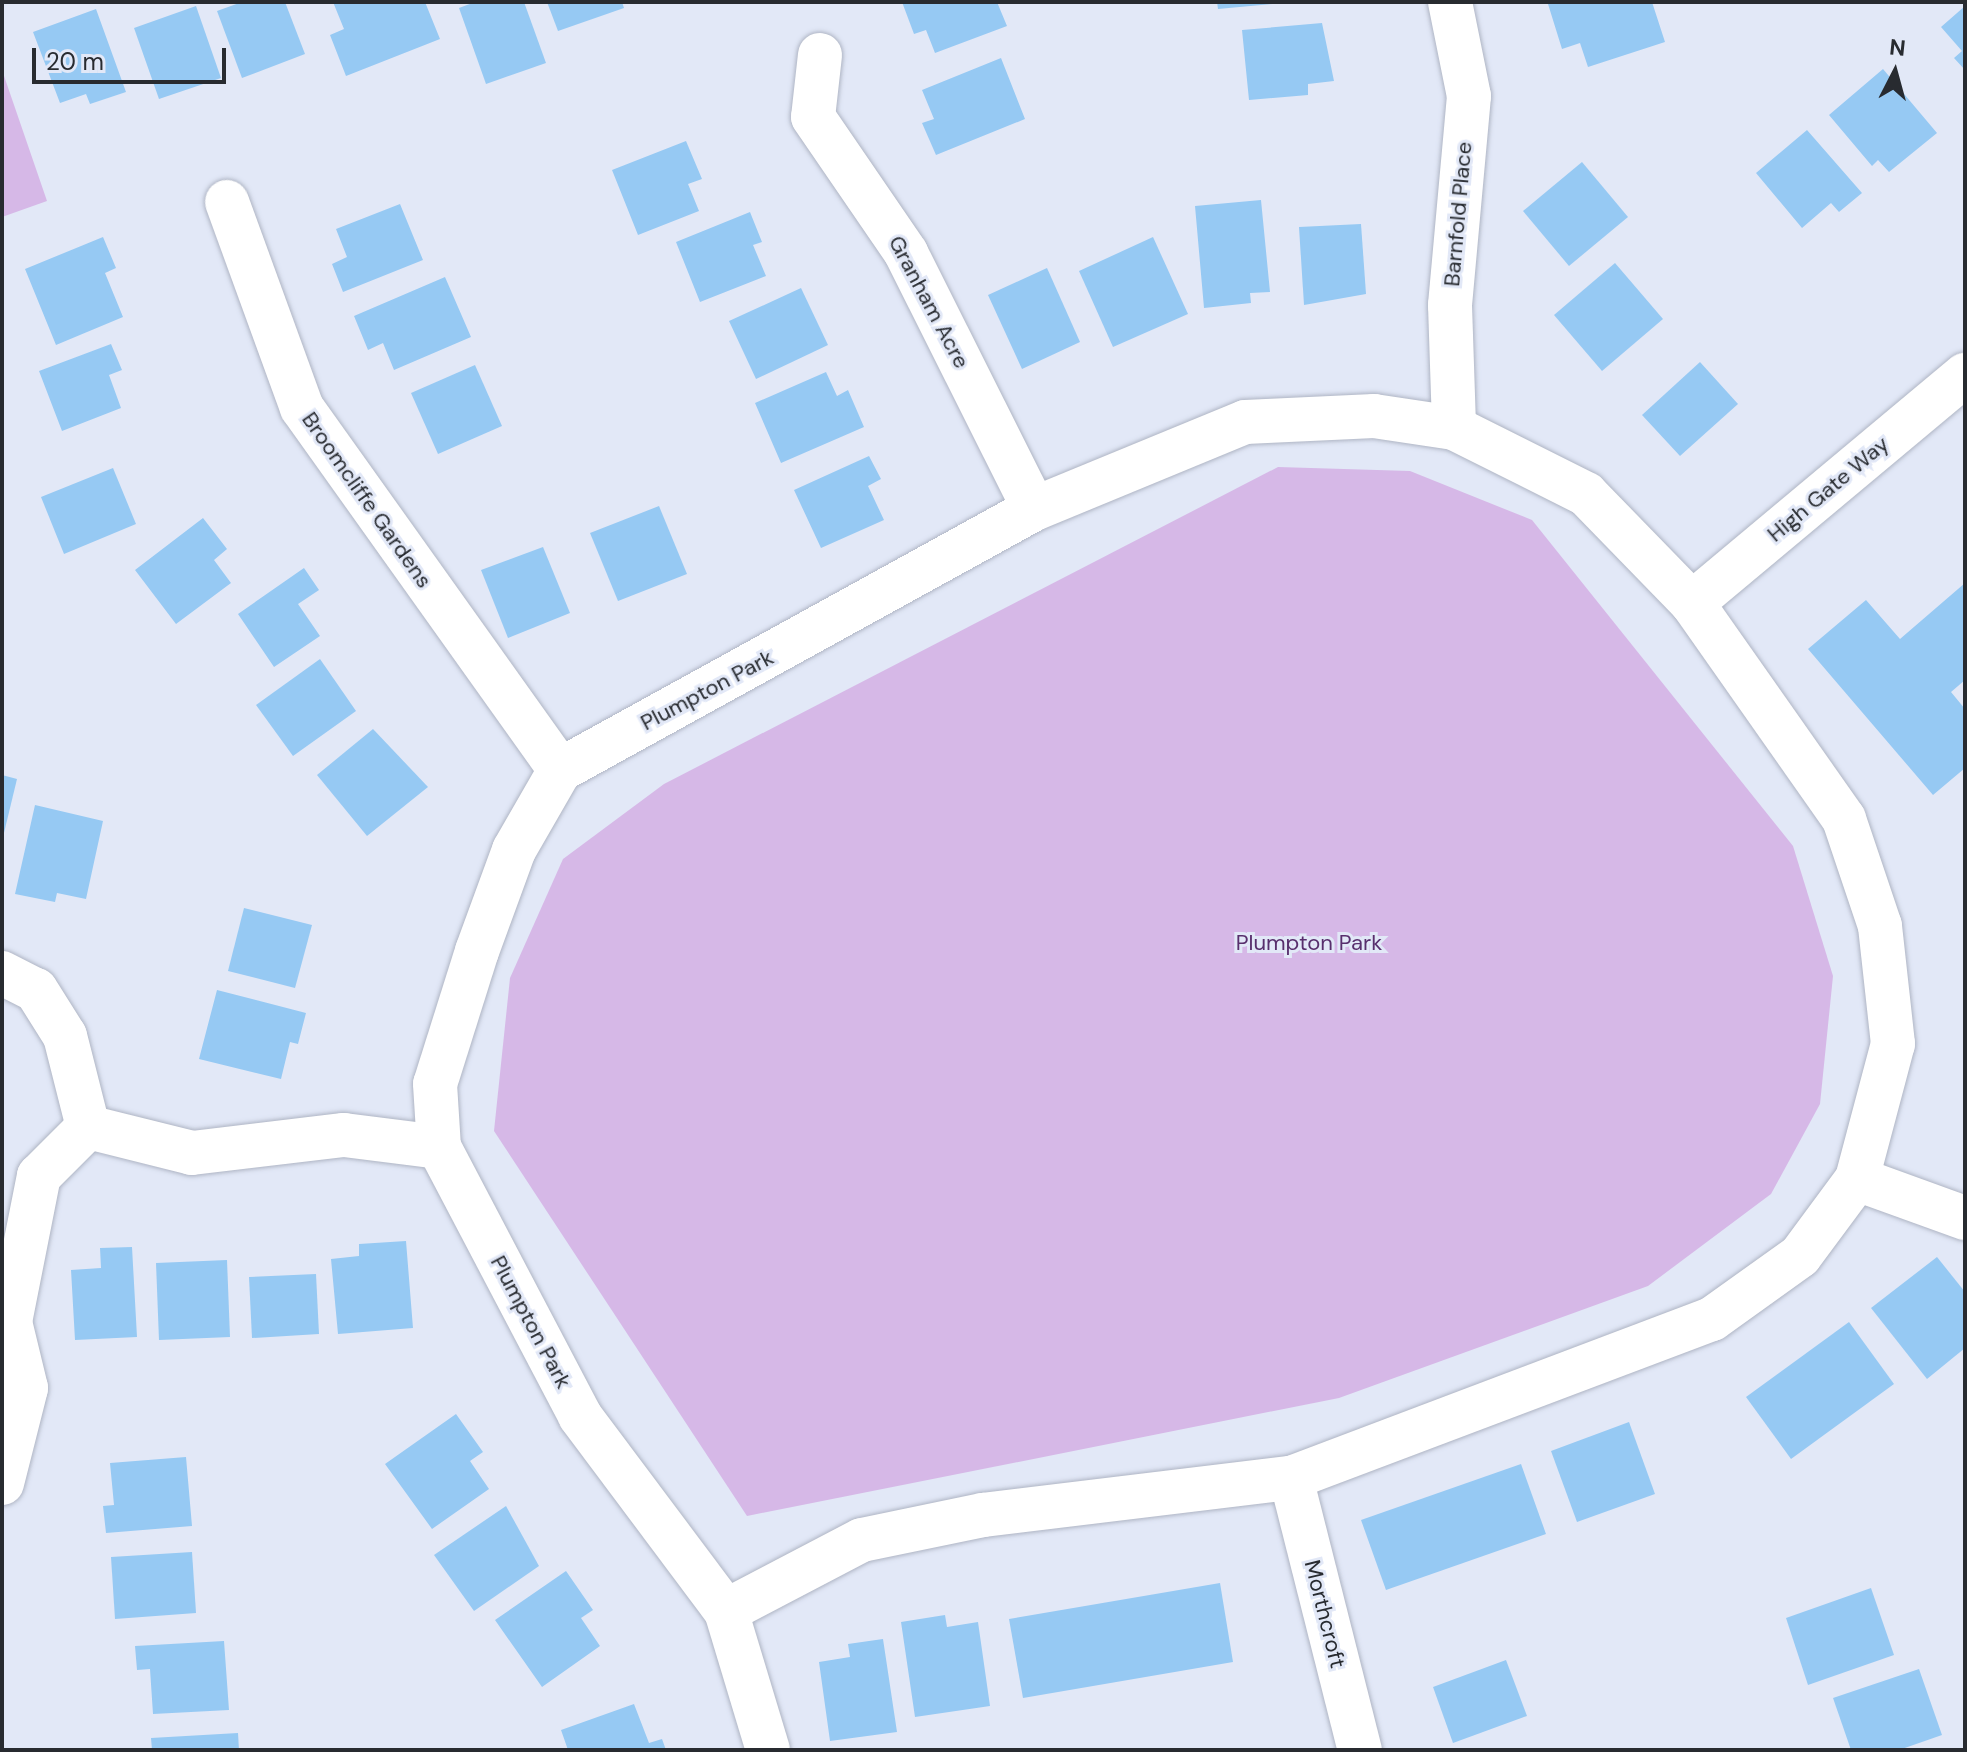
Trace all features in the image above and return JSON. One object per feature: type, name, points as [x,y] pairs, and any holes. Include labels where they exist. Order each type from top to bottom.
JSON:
[{"type":"street","name":"Barnfold Place","points":[[1450,2],[1469,96],[1450,305],[1454,428]]},
{"type":"street","name":"Granham Acre","points":[[820,55],[813,117],[906,253],[1034,509]]},
{"type":"street","name":"Broomcliffe Gardens","points":[[227,202],[302,408],[560,770]]},
{"type":"street","name":"High Gate Way","points":[[1692,603],[1965,375]]},
{"type":"street","name":"Plumpton Park","points":[[726,1611],[862,1540],[983,1515],[1291,1478],[1712,1319],[1800,1256],[1857,1179],[1893,1044],[1880,926],[1844,819],[1692,603],[1586,494],[1454,428],[1374,416],[1245,422],[1034,509],[560,770],[514,850],[477,951],[435,1084],[439,1147],[580,1416],[726,1611],[768,1750]]},
{"type":"street","points":[[2,973],[36,990],[65,1036],[88,1127]]},
{"type":"street","points":[[88,1127],[192,1153],[344,1135],[439,1147]]},
{"type":"street","points":[[2,1483],[26,1388],[10,1322],[39,1176],[88,1127]]},
{"type":"street","points":[[1857,1179],[1965,1218]]},
{"type":"street","name":"Morthcroft","points":[[1291,1478],[1360,1750]]},
{"type":"green space","points":[[2,70],[47,201],[2,217]]},
{"type":"green space","name":"Plumpton Park","points":[[1278,467],[1410,471],[1532,520],[1793,846],[1833,976],[1820,1104],[1771,1194],[1648,1286],[1339,1398],[747,1516],[494,1131],[510,978],[563,859],[664,784]]},
{"type":"building","points":[[242,2],[285,2],[305,54],[242,78],[217,11]]},
{"type":"building","points":[[333,2],[425,2],[440,39],[346,76],[330,35],[344,29]]},
{"type":"building","points":[[475,2],[524,2],[546,63],[486,84],[459,8]]},
{"type":"building","points":[[547,2],[622,2],[624,8],[558,31]]},
{"type":"building","points":[[902,2],[997,2],[1007,26],[935,53],[926,30],[914,34]]},
{"type":"building","points":[[1217,2],[1272,2],[1272,4],[1218,9]]},
{"type":"building","points":[[1652,2],[1665,42],[1588,67],[1580,43],[1562,49],[1548,4]]},
{"type":"building","points":[[196,6],[221,78],[159,99],[134,28]]},
{"type":"building","points":[[1965,6],[1965,70],[1954,58],[1962,51],[1941,27]]},
{"type":"building","points":[[96,9],[126,92],[90,104],[86,94],[60,103],[33,32]]},
{"type":"building","points":[[1322,23],[1334,81],[1308,84],[1308,95],[1249,100],[1242,30]]},
{"type":"building","points":[[1001,58],[1025,119],[936,155],[922,123],[934,119],[922,90]]},
{"type":"building","points":[[1883,69],[1937,133],[1889,172],[1878,160],[1872,166],[1829,115]]},
{"type":"building","points":[[1807,130],[1862,193],[1839,212],[1831,203],[1802,228],[1756,173]]},
{"type":"building","points":[[686,141],[702,179],[688,184],[699,211],[638,235],[612,170]]},
{"type":"building","points":[[1582,162],[1628,217],[1569,266],[1523,211]]},
{"type":"building","points":[[1261,200],[1270,292],[1250,293],[1251,303],[1204,308],[1195,206]]},
{"type":"building","points":[[400,204],[423,260],[343,292],[332,264],[347,257],[336,229]]},
{"type":"building","points":[[750,212],[762,242],[753,245],[766,276],[700,302],[676,242]]},
{"type":"building","points":[[1361,224],[1366,294],[1304,305],[1299,227]]},
{"type":"building","points":[[103,237],[116,268],[105,273],[123,317],[56,345],[25,269]]},
{"type":"building","points":[[1153,237],[1188,314],[1113,347],[1079,271]]},
{"type":"building","points":[[1615,263],[1663,319],[1602,371],[1554,315]]},
{"type":"building","points":[[1047,268],[1080,342],[1022,369],[988,295]]},
{"type":"building","points":[[445,277],[471,337],[394,370],[383,343],[368,350],[354,316]]},
{"type":"building","points":[[801,288],[828,345],[756,379],[729,321]]},
{"type":"building","points":[[111,344],[122,370],[109,375],[121,408],[62,431],[39,371]]},
{"type":"building","points":[[1700,362],[1738,404],[1680,456],[1642,415]]},
{"type":"building","points":[[475,365],[502,426],[438,454],[411,393]]},
{"type":"building","points":[[826,372],[837,396],[848,390],[864,427],[781,463],[755,403]]},
{"type":"building","points":[[869,456],[881,479],[868,486],[884,520],[821,548],[794,490]]},
{"type":"building","points":[[113,468],[136,524],[64,554],[41,497]]},
{"type":"building","points":[[659,506],[687,574],[618,601],[590,533]]},
{"type":"building","points":[[203,518],[227,549],[214,560],[231,583],[176,624],[135,570]]},
{"type":"building","points":[[543,547],[570,613],[508,638],[481,570]]},
{"type":"building","points":[[304,568],[319,590],[298,604],[320,636],[274,667],[238,614]]},
{"type":"building","points":[[1965,583],[1965,680],[1951,692],[1965,709],[1965,768],[1933,795],[1808,649],[1866,600],[1900,639]]},
{"type":"building","points":[[320,659],[356,711],[293,756],[256,705]]},
{"type":"building","points":[[373,729],[428,787],[367,836],[317,775]]},
{"type":"building","points":[[2,775],[17,779],[3,837],[2,837]]},
{"type":"building","points":[[35,805],[103,821],[86,899],[57,893],[55,902],[15,894]]},
{"type":"building","points":[[244,908],[312,925],[295,988],[228,971]]},
{"type":"building","points":[[217,990],[306,1013],[298,1044],[290,1042],[281,1079],[199,1059]]},
{"type":"building","points":[[406,1241],[413,1328],[338,1334],[331,1259],[359,1256],[359,1244]]},
{"type":"building","points":[[132,1247],[137,1337],[75,1340],[71,1270],[101,1268],[100,1248]]},
{"type":"building","points":[[1937,1257],[1965,1292],[1965,1348],[1927,1379],[1871,1308]]},
{"type":"building","points":[[227,1260],[230,1337],[159,1340],[156,1263]]},
{"type":"building","points":[[316,1274],[319,1334],[252,1338],[249,1277]]},
{"type":"building","points":[[1849,1322],[1894,1384],[1791,1459],[1746,1397]]},
{"type":"building","points":[[456,1414],[483,1452],[470,1461],[489,1489],[432,1529],[385,1464]]},
{"type":"building","points":[[1629,1422],[1655,1494],[1577,1522],[1551,1451]]},
{"type":"building","points":[[186,1457],[192,1526],[106,1533],[103,1506],[114,1505],[110,1463]]},
{"type":"building","points":[[1521,1464],[1546,1534],[1386,1590],[1361,1520]]},
{"type":"building","points":[[506,1506],[539,1566],[474,1611],[434,1555]]},
{"type":"building","points":[[192,1552],[196,1613],[115,1619],[111,1557]]},
{"type":"building","points":[[566,1571],[593,1610],[581,1618],[600,1646],[542,1687],[495,1620]]},
{"type":"building","points":[[1220,1583],[1233,1662],[1023,1698],[1009,1619]]},
{"type":"building","points":[[1871,1588],[1894,1655],[1808,1685],[1786,1618]]},
{"type":"building","points":[[945,1615],[947,1627],[978,1622],[990,1706],[915,1717],[901,1622]]},
{"type":"building","points":[[883,1639],[897,1732],[830,1741],[819,1662],[850,1657],[848,1644]]},
{"type":"building","points":[[224,1641],[229,1710],[153,1714],[150,1669],[137,1670],[135,1646]]},
{"type":"building","points":[[1506,1660],[1527,1716],[1453,1743],[1433,1687]]},
{"type":"building","points":[[1919,1669],[1942,1735],[1899,1750],[1851,1750],[1833,1698]]},
{"type":"building","points":[[634,1704],[649,1743],[662,1739],[666,1750],[568,1750],[561,1730]]},
{"type":"building","points":[[238,1733],[239,1750],[152,1750],[151,1738]]}]
